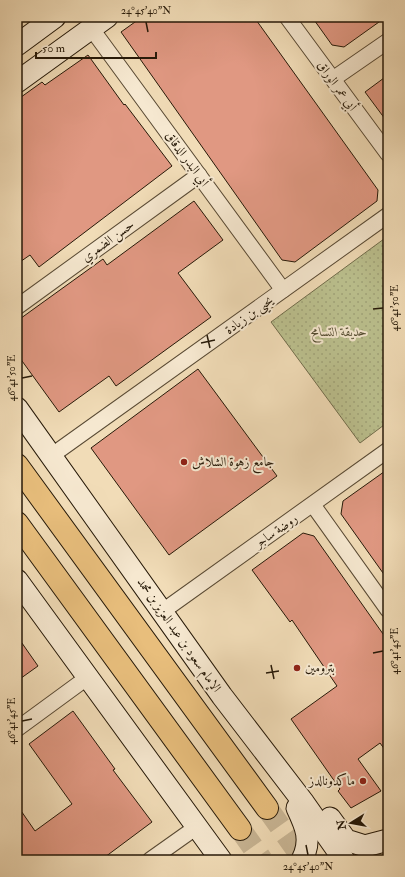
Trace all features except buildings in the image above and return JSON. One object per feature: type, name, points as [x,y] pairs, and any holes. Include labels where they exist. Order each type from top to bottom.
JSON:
[{"type":"main road","points":[[17,465],[267,808]]},
{"type":"main road","points":[[17,523],[240,829]]},
{"type":"street","points":[[17,45],[55,17]]},
{"type":"street","name":"أبي عمر الوراق","points":[[287,17],[388,154]]},
{"type":"street","points":[[17,82],[99,22]]},
{"type":"street","name":"أبي البدر الدقاق","points":[[99,22],[199,175],[283,290]]},
{"type":"street","points":[[333,79],[388,41]]},
{"type":"street","name":"حسن الضمري","points":[[17,307],[199,175]]},
{"type":"street","name":"يحيى بن زيادة","points":[[51,456],[388,215]]},
{"type":"street","name":"الإمام سعود بن عبد العزيز بن محمد","points":[[17,408],[255,740],[304,803],[344,860]]},
{"type":"street","name":"روضة ساجر","points":[[163,611],[388,450]]},
{"type":"street","points":[[312,505],[388,610]]},
{"type":"street","points":[[17,580],[198,826],[221,860]]},
{"type":"street","points":[[17,729],[88,677]]},
{"type":"street","points":[[255,740],[317,801],[346,840],[365,846],[388,840]]},
{"type":"street","points":[[255,740],[308,830],[306,851],[302,860]]},
{"type":"street","points":[[150,860],[198,826]]},
{"type":"street","points":[[198,826],[212,860]]},
{"type":"street","points":[[198,826],[229,860]]},
{"type":"street","points":[[366,860],[388,845]]},
{"type":"green space","name":"حديقة التسامح","points":[[388,236],[388,422],[360,443],[271,322]]},
{"type":"tunnel","points":[[267,808],[304,860]]},
{"type":"tunnel","points":[[240,829],[262,860]]},
{"type":"place","name":"جامع زهوة الشلاش","points":[[184,462]]},
{"type":"place","name":"بترومين","points":[[297,668]]},
{"type":"place","name":"ماكدونالدز","points":[[363,781]]}]
